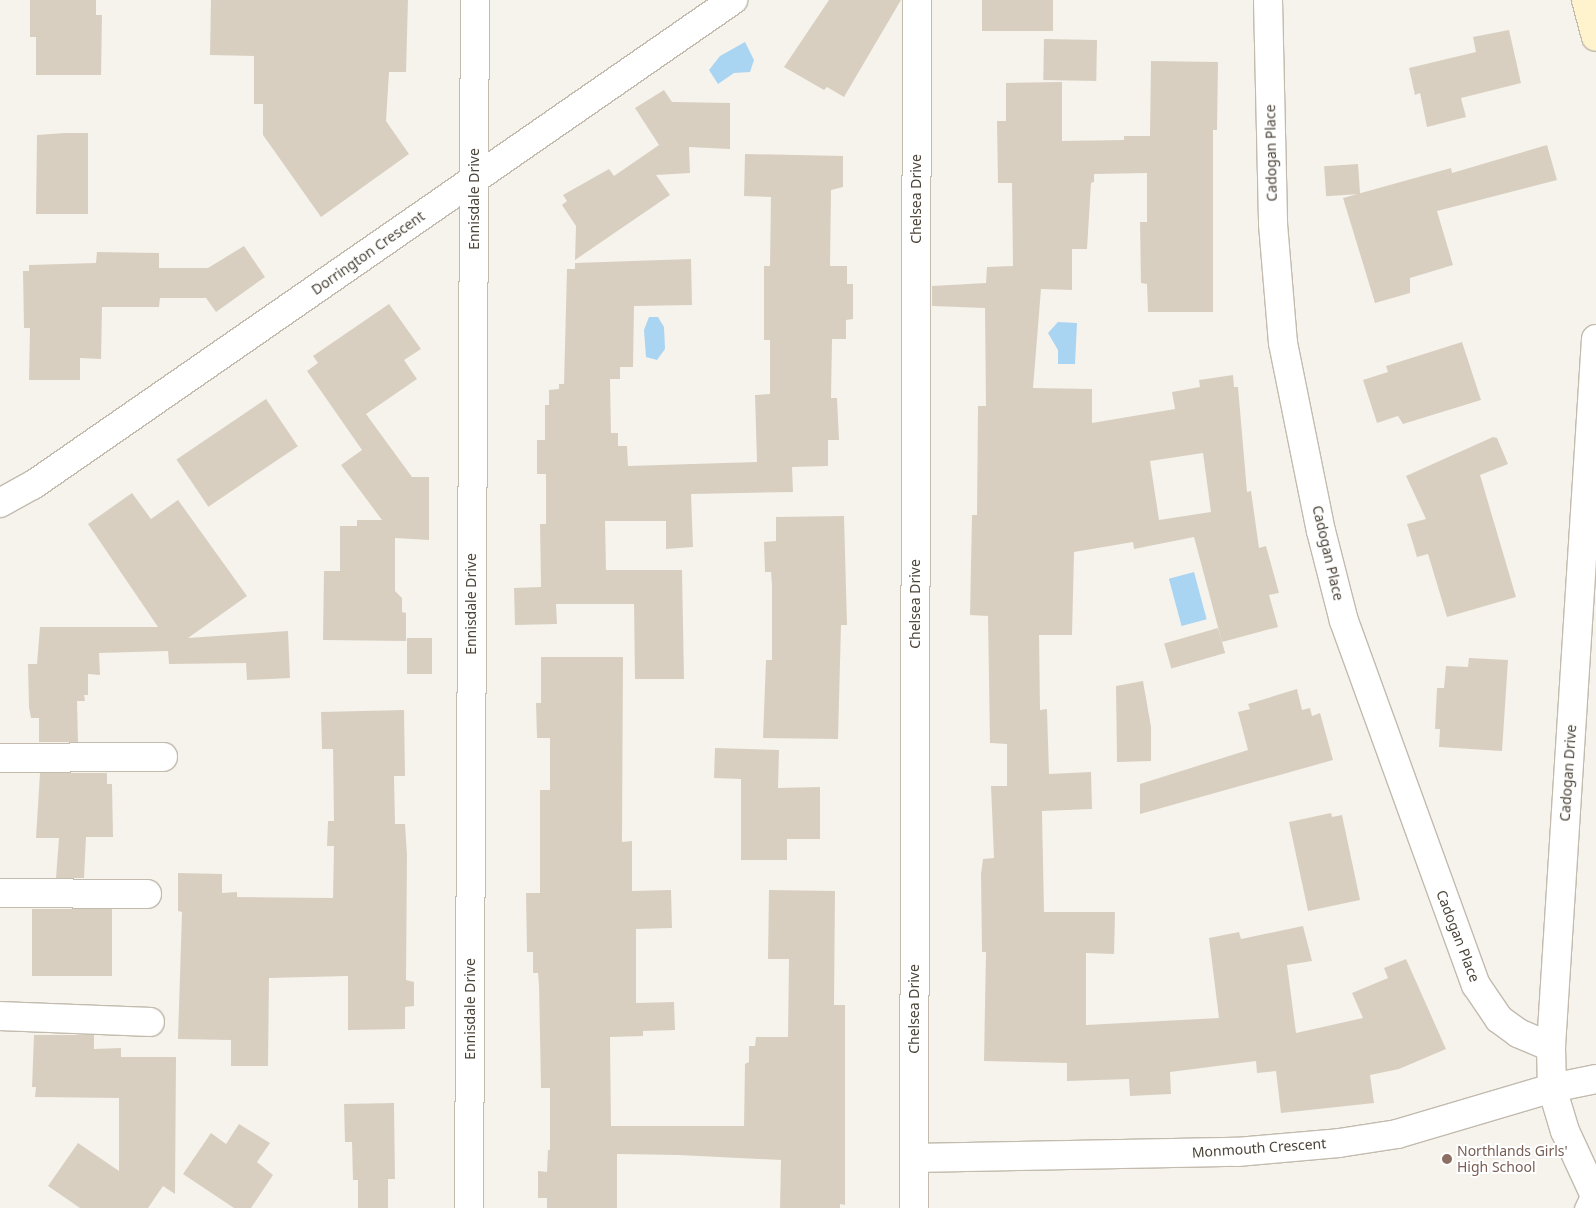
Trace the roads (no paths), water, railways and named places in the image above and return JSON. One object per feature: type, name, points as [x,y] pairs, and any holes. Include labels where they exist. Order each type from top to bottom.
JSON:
[{"type":"main road","points":[[1586,0],[1596,38]]},
{"type":"street","name":"Ennisdale Drive","points":[[469,1208],[475,0]]},
{"type":"street","name":"Dorrington Crescent","points":[[0,503],[33,485],[733,0]]},
{"type":"street","name":"Chelsea Drive","points":[[914,1208],[916,0]]},
{"type":"street","name":"Cadogan Place","points":[[1268,0],[1273,224],[1283,343],[1321,531],[1344,621],[1476,985],[1499,1019],[1518,1032],[1551,1047]]},
{"type":"street","name":"Cadogan Drive","points":[[1590,1198],[1565,1131],[1552,1088],[1551,1047],[1596,339]]},
{"type":"street","points":[[0,758],[163,757]]},
{"type":"street","points":[[0,893],[147,894]]},
{"type":"street","points":[[0,1016],[150,1022]]},
{"type":"street","name":"Monmouth Crescent","points":[[914,1158],[1237,1152],[1339,1143],[1397,1134],[1552,1088],[1596,1079]]},
{"type":"water","points":[[745,42],[754,60],[750,72],[734,73],[718,84],[709,70],[720,56]]},
{"type":"water","points":[[649,317],[658,317],[664,327],[665,349],[657,360],[646,357],[644,330]]},
{"type":"water","points":[[1058,322],[1077,323],[1075,364],[1058,364],[1058,350],[1048,333]]},
{"type":"water","points":[[1194,572],[1207,619],[1182,626],[1169,579]]},
{"type":"place","name":"Northlands Girls' High School","points":[[1447,1159]]}]
